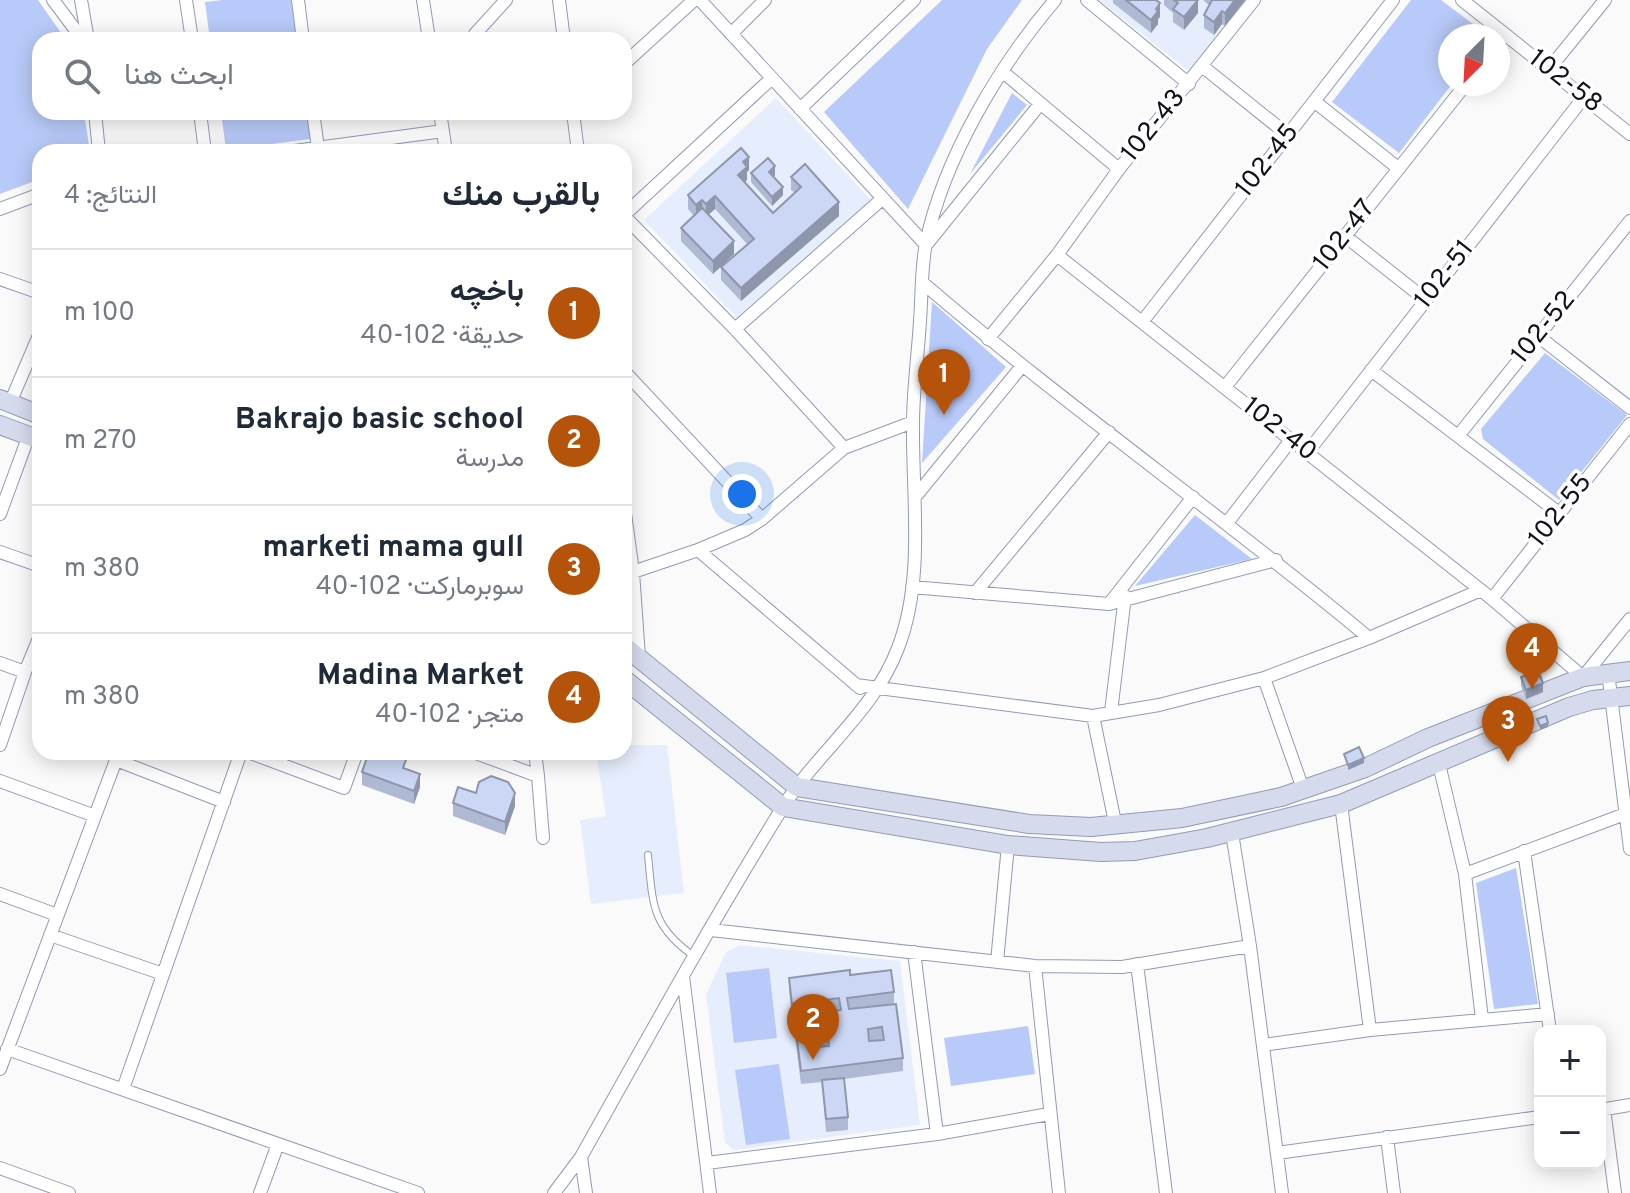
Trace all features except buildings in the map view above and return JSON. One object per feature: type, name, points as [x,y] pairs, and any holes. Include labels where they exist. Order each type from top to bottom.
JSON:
[{"type":"main road","points":[[5,401],[32,412]]},
{"type":"main road","points":[[0,425],[32,436]]},
{"type":"main road","points":[[632,653],[797,787],[1029,824],[1116,827],[1236,809],[1303,789],[1365,768],[1428,738],[1583,677],[1630,671]]},
{"type":"main road","points":[[632,685],[783,807],[1008,845],[1117,852],[1232,833],[1341,804],[1569,707],[1621,697]]},
{"type":"street","points":[[53,0],[79,32]]},
{"type":"street","points":[[81,0],[84,32]]},
{"type":"street","points":[[186,0],[191,32]]},
{"type":"street","points":[[298,0],[302,32]]},
{"type":"street","points":[[423,0],[428,32]]},
{"type":"street","points":[[477,32],[506,0]]},
{"type":"street","points":[[559,0],[563,32]]},
{"type":"street","points":[[632,57],[697,0],[926,245]]},
{"type":"street","points":[[731,34],[765,0]]},
{"type":"street","points":[[800,109],[914,0]]},
{"type":"street","points":[[554,1193],[581,1157],[783,807],[874,693],[897,651],[907,619],[912,587],[915,497],[913,422],[926,245],[948,174],[979,111],[1021,43],[1055,0]]},
{"type":"street","points":[[1087,0],[1189,84]]},
{"type":"street","name":"102-43","points":[[1057,255],[1119,169],[1254,0]]},
{"type":"street","name":"102-45","points":[[1142,322],[1393,0]]},
{"type":"street","points":[[1549,69],[1605,0]]},
{"type":"street","name":"102-58","points":[[1465,1],[1487,24]]},
{"type":"street","name":"102-58","points":[[1510,44],[1549,69],[1630,134]]},
{"type":"street","points":[[1202,66],[1288,135]]},
{"type":"street","points":[[1003,72],[1119,169]]},
{"type":"street","points":[[632,208],[772,78]]},
{"type":"street","name":"102-47","points":[[1225,387],[1456,96]]},
{"type":"street","name":"102-51","points":[[1307,453],[1584,97]]},
{"type":"street","points":[[1314,101],[1398,168]]},
{"type":"street","points":[[926,245],[1040,104]]},
{"type":"street","points":[[96,120],[98,144]]},
{"type":"street","points":[[201,120],[204,144]]},
{"type":"street","points":[[314,120],[317,144]]},
{"type":"street","points":[[441,120],[445,144]]},
{"type":"street","points":[[574,120],[577,144]]},
{"type":"street","points":[[347,144],[443,131]]},
{"type":"street","points":[[0,209],[32,197]]},
{"type":"street","points":[[735,329],[882,199]]},
{"type":"street","name":"102-52","points":[[1458,436],[1630,221]]},
{"type":"street","points":[[632,223],[844,448]]},
{"type":"street","points":[[1345,236],[1426,300]]},
{"type":"street","points":[[988,339],[1057,255]]},
{"type":"street","name":"102-40","points":[[1057,255],[1486,594],[1583,677]]},
{"type":"street","points":[[0,279],[32,290]]},
{"type":"street","points":[[923,283],[988,339],[1276,560],[1369,638]]},
{"type":"street","points":[[1538,336],[1630,408]]},
{"type":"street","points":[[5,401],[32,349]]},
{"type":"street","points":[[915,497],[1022,366]]},
{"type":"street","points":[[1371,370],[1559,513]]},
{"type":"street","points":[[632,380],[762,519]]},
{"type":"street","points":[[633,572],[745,530],[844,448],[913,422]]},
{"type":"street","name":"102-55","points":[[1486,594],[1559,513],[1630,424]]},
{"type":"street","points":[[975,593],[1109,432]]},
{"type":"street","points":[[1227,523],[1291,440]]},
{"type":"street","points":[[0,514],[32,442]]},
{"type":"street","points":[[1109,604],[1193,497]]},
{"type":"street","points":[[698,550],[856,685],[874,693],[1093,716],[1159,705],[1264,678],[1486,594]]},
{"type":"street","points":[[0,552],[32,563]]},
{"type":"street","points":[[912,587],[1109,604],[1276,560]]},
{"type":"street","points":[[632,565],[632,612]]},
{"type":"street","points":[[1111,712],[1126,582]]},
{"type":"street","points":[[1583,677],[1630,619]]},
{"type":"street","points":[[0,745],[32,655]]},
{"type":"street","points":[[0,663],[25,672]]},
{"type":"street","points":[[1608,672],[1621,697],[1625,814],[1630,849]]},
{"type":"street","points":[[1264,678],[1303,789]]},
{"type":"street","points":[[1093,716],[1116,827]]},
{"type":"street","points":[[0,1069],[116,760]]},
{"type":"street","points":[[127,760],[224,802]]},
{"type":"street","points":[[123,1089],[238,760]]},
{"type":"street","points":[[269,760],[344,788],[354,760]]},
{"type":"street","points":[[495,760],[538,776]]},
{"type":"street","points":[[536,760],[543,838]]},
{"type":"street","points":[[1439,764],[1465,874],[1482,1019]]},
{"type":"street","points":[[0,781],[95,816]]},
{"type":"street","points":[[1341,804],[1370,1030]]},
{"type":"street","points":[[1465,874],[1625,814]]},
{"type":"street","points":[[1232,833],[1282,1193]]},
{"type":"street","points":[[997,962],[1008,845]]},
{"type":"street","points":[[1524,851],[1549,1025]]},
{"type":"street","points":[[0,894],[57,915]]},
{"type":"street","points":[[711,930],[1035,966],[1137,964],[1250,946]]},
{"type":"street","points":[[50,935],[163,974]]},
{"type":"street","points":[[914,952],[937,1134]]},
{"type":"street","points":[[1137,964],[1166,1193]]},
{"type":"street","points":[[1035,966],[1059,1193]]},
{"type":"street","points":[[683,976],[710,1193]]},
{"type":"street","points":[[1263,1045],[1370,1030],[1548,1014]]},
{"type":"street","points":[[7,1049],[278,1144],[383,1187],[418,1193]]},
{"type":"street","points":[[1606,1109],[1630,1105]]},
{"type":"street","points":[[707,1163],[937,1134],[1049,1114]]},
{"type":"street","points":[[1277,1153],[1534,1118]]},
{"type":"street","points":[[1606,1136],[1615,1193]]},
{"type":"street","points":[[1387,1137],[1394,1193]]},
{"type":"street","points":[[260,1193],[278,1144]]},
{"type":"street","points":[[581,1157],[586,1193]]},
{"type":"street","points":[[0,1168],[69,1193]]},
{"type":"lane","points":[[648,855],[653,901],[659,920],[671,940],[695,957]]},
{"type":"shaded area","points":[[0,0],[38,0],[60,32],[32,32],[32,120],[85,120],[89,144],[32,144],[32,182],[0,194]]},
{"type":"shaded area","points":[[291,0],[296,32],[209,32],[205,2]]},
{"type":"shaded area","points":[[942,0],[1022,0],[987,49],[908,209],[824,112]]},
{"type":"shaded area","points":[[1099,0],[1248,0],[1190,72]]},
{"type":"shaded area","points":[[1411,0],[1441,0],[1473,24],[1438,24],[1438,96],[1443,96],[1399,153],[1332,102]]},
{"type":"shaded area","points":[[1012,93],[1027,105],[970,174]]},
{"type":"shaded area","points":[[776,98],[871,200],[739,320],[644,220]]},
{"type":"shaded area","points":[[222,120],[308,120],[310,139],[272,144],[225,144]]},
{"type":"shaded area","points":[[932,302],[1006,367],[922,463]]},
{"type":"shaded area","points":[[1545,353],[1627,415],[1559,500],[1483,439],[1481,429]]},
{"type":"shaded area","points":[[1195,515],[1252,559],[1135,586]]},
{"type":"shaded area","points":[[632,745],[667,745],[684,893],[591,904],[580,820],[606,816],[597,760],[632,760]]},
{"type":"shaded area","points":[[1516,868],[1538,1004],[1494,1009],[1476,883]]},
{"type":"shaded area","points":[[740,945],[900,961],[920,1125],[734,1150],[725,1143],[706,994],[726,952]]},
{"type":"shaded area","points":[[769,968],[777,1038],[734,1043],[726,973]]},
{"type":"shaded area","points":[[1028,1026],[1035,1074],[951,1086],[944,1038]]},
{"type":"shaded area","points":[[779,1064],[790,1139],[746,1145],[735,1070]]},
{"type":"place","name":"باخچە","points":[[944,415]]},
{"type":"place","name":"Madina Market","points":[[1532,689]]},
{"type":"place","name":"marketi mama gull","points":[[1508,762]]},
{"type":"place","name":"Bakrajo basic school","points":[[813,1060]]}]
